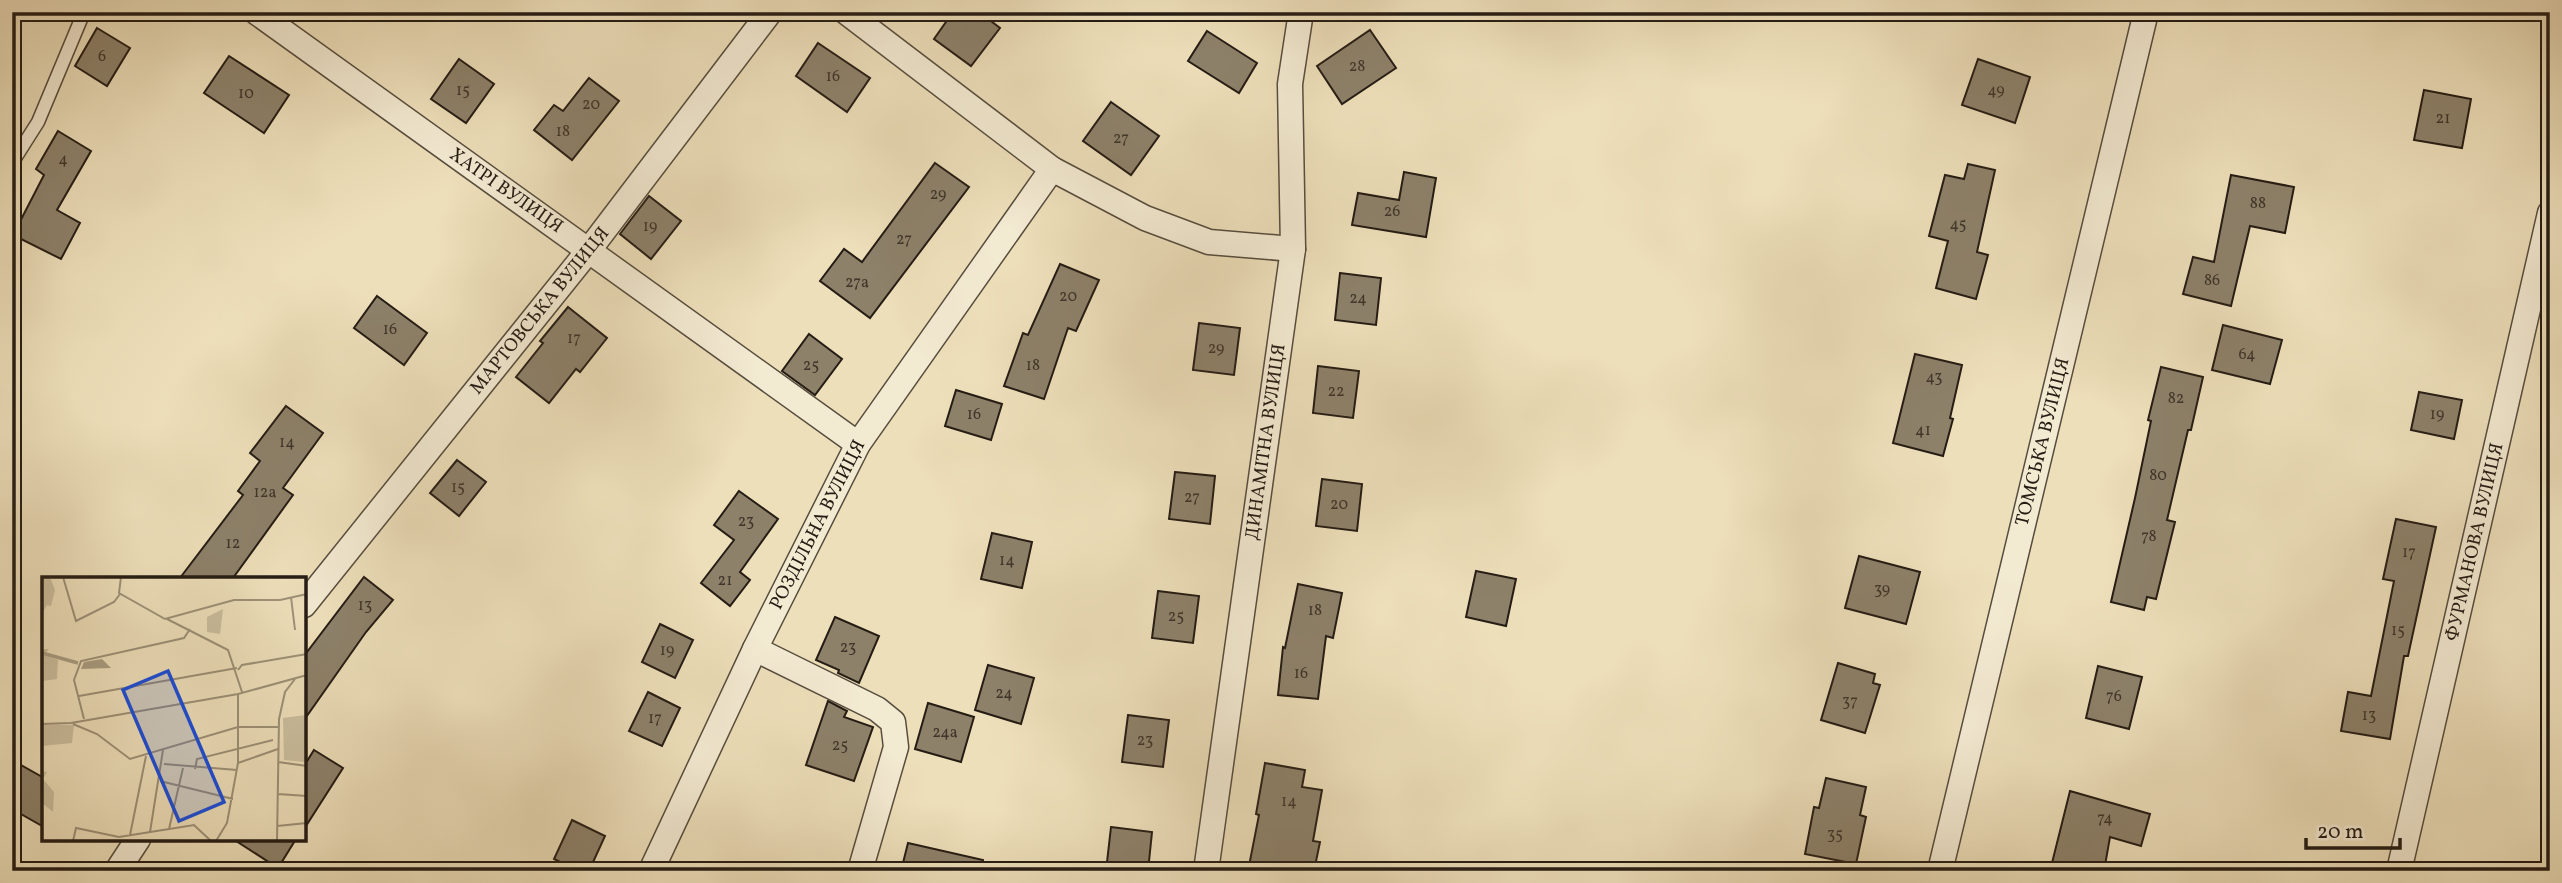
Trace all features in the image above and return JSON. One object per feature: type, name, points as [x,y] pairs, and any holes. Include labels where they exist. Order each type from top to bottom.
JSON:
[{"type":"street","name":"ХАТРІ ВУЛИЦЯ","points":[[256,12],[858,444]]},
{"type":"street","name":"МАРТОВСЬКА ВУЛИЦЯ","points":[[306,603],[589,250],[770,12]]},
{"type":"street","points":[[846,12],[1052,169],[1145,219],[1209,242],[1293,249]]},
{"type":"street","name":"ДИНАМІТНА ВУЛИЦЯ","points":[[1206,871],[1293,249],[1290,84],[1301,12]]},
{"type":"street","name":"ТОМСЬКА ВУЛИЦЯ","points":[[1940,871],[2146,12]]},
{"type":"street","name":"РОЗДІЛЬНА ВУЛИЦЯ","points":[[651,871],[755,649],[858,444],[1052,169]]},
{"type":"street","name":"ФУРМАНОВА ВУЛИЦЯ","points":[[2399,871],[2550,213]]},
{"type":"street","points":[[755,649],[877,709],[893,722],[896,747],[860,871]]},
{"type":"street","points":[[117,871],[137,841]]},
{"type":"lane","points":[[12,163],[38,122],[84,12]]},
{"type":"shaded area","points":[[2550,532],[2550,563],[2543,564],[2543,534]]},
{"type":"building","points":[[953,12],[979,12],[1000,28],[971,66],[934,39]]},
{"type":"building","points":[[97,28],[130,48],[107,86],[75,66]]},
{"type":"building","points":[[1370,30],[1396,68],[1342,104],[1317,66]]},
{"type":"building","points":[[1207,31],[1257,63],[1239,93],[1188,61]]},
{"type":"building","points":[[818,43],[870,78],[847,112],[796,76]]},
{"type":"building","points":[[229,56],[289,95],[264,133],[204,93]]},
{"type":"building","points":[[459,59],[494,84],[466,123],[431,99]]},
{"type":"building","points":[[1978,59],[2030,77],[2015,123],[1962,105]]},
{"type":"building","points":[[589,78],[619,101],[572,160],[534,130],[554,105],[563,111]]},
{"type":"building","points":[[2424,90],[2471,99],[2462,148],[2414,140]]},
{"type":"building","points":[[1111,102],[1159,136],[1131,175],[1083,141]]},
{"type":"building","points":[[58,131],[91,151],[57,210],[80,223],[61,259],[13,235],[44,175],[36,169]]},
{"type":"building","points":[[935,163],[969,187],[870,318],[820,281],[844,249],[862,262]]},
{"type":"building","points":[[1968,164],[1995,170],[1977,252],[1988,255],[1976,299],[1936,288],[1948,241],[1929,236],[1945,175],[1964,179]]},
{"type":"building","points":[[1404,172],[1436,178],[1426,237],[1352,225],[1358,193],[1399,200]]},
{"type":"building","points":[[2231,175],[2294,187],[2285,233],[2250,226],[2231,306],[2183,294],[2193,257],[2214,262]]},
{"type":"building","points":[[649,196],[681,221],[651,259],[620,234]]},
{"type":"building","points":[[1060,264],[1099,280],[1076,331],[1068,328],[1044,399],[1004,386],[1023,333],[1028,335]]},
{"type":"building","points":[[1340,273],[1381,278],[1376,325],[1335,320]]},
{"type":"building","points":[[377,296],[427,333],[404,365],[354,328]]},
{"type":"building","points":[[568,307],[607,338],[580,372],[576,369],[549,403],[516,377],[543,343],[540,341]]},
{"type":"building","points":[[1199,323],[1240,328],[1234,375],[1193,370]]},
{"type":"building","points":[[2223,325],[2282,340],[2270,384],[2212,370]]},
{"type":"building","points":[[809,334],[842,359],[815,395],[782,371]]},
{"type":"building","points":[[1915,354],[1962,365],[1950,418],[1953,419],[1943,456],[1893,443]]},
{"type":"building","points":[[1318,366],[1359,371],[1353,418],[1313,413]]},
{"type":"building","points":[[2161,367],[2203,377],[2167,520],[2175,522],[2156,599],[2147,597],[2144,610],[2111,602]]},
{"type":"building","points":[[956,390],[1002,404],[991,440],[945,426]]},
{"type":"building","points":[[2419,392],[2462,400],[2454,439],[2411,430]]},
{"type":"building","points":[[286,406],[323,433],[283,488],[293,495],[234,577],[181,577],[243,495],[238,491],[260,461],[250,453]]},
{"type":"building","points":[[457,460],[486,482],[459,516],[430,493]]},
{"type":"building","points":[[1175,472],[1215,476],[1210,524],[1169,519]]},
{"type":"building","points":[[1322,479],[1362,484],[1357,531],[1316,526]]},
{"type":"building","points":[[739,491],[778,519],[740,572],[750,580],[730,606],[701,583],[734,540],[714,525]]},
{"type":"building","points":[[2396,519],[2436,527],[2408,656],[2404,656],[2390,739],[2341,731],[2348,692],[2371,696],[2394,581],[2383,579]]},
{"type":"building","points":[[992,533],[1032,542],[1022,588],[981,579]]},
{"type":"building","points":[[1859,556],[1920,572],[1906,624],[1845,608]]},
{"type":"building","points":[[1476,571],[1516,579],[1506,626],[1466,617]]},
{"type":"building","points":[[364,577],[393,600],[366,632],[306,717],[306,653]]},
{"type":"building","points":[[1298,584],[1342,593],[1333,638],[1326,636],[1318,699],[1278,695],[1283,647],[1285,648]]},
{"type":"building","points":[[1158,591],[1199,596],[1193,643],[1152,638]]},
{"type":"building","points":[[835,617],[879,636],[859,683],[816,660]]},
{"type":"building","points":[[660,624],[693,640],[675,678],[642,662]]},
{"type":"building","points":[[1838,663],[1875,674],[1873,683],[1880,685],[1865,733],[1821,720]]},
{"type":"building","points":[[988,665],[1034,678],[1021,724],[975,710]]},
{"type":"building","points":[[2098,666],[2142,677],[2129,729],[2086,718]]},
{"type":"building","points":[[648,692],[680,708],[662,746],[629,731]]},
{"type":"building","points":[[828,701],[847,711],[844,717],[873,727],[854,781],[806,765]]},
{"type":"building","points":[[928,703],[974,717],[961,762],[915,749]]},
{"type":"building","points":[[1128,715],[1169,720],[1163,767],[1122,762]]},
{"type":"building","points":[[314,750],[343,768],[306,826],[306,763]]},
{"type":"building","points":[[12,760],[42,777],[42,826],[12,809]]},
{"type":"building","points":[[1265,763],[1305,770],[1302,787],[1322,790],[1313,841],[1320,842],[1314,871],[1248,871],[1259,815],[1256,814]]},
{"type":"building","points":[[1826,778],[1866,787],[1860,815],[1866,817],[1856,864],[1805,854],[1814,807],[1819,808]]},
{"type":"building","points":[[2070,791],[2150,814],[2141,846],[2110,837],[2104,871],[2050,871]]},
{"type":"building","points":[[572,820],[605,836],[589,871],[579,871],[554,859]]},
{"type":"building","points":[[1111,827],[1152,832],[1148,871],[1106,871]]},
{"type":"building","points":[[236,841],[295,841],[278,868]]},
{"type":"building","points":[[908,843],[983,860],[982,871],[901,871]]}]
